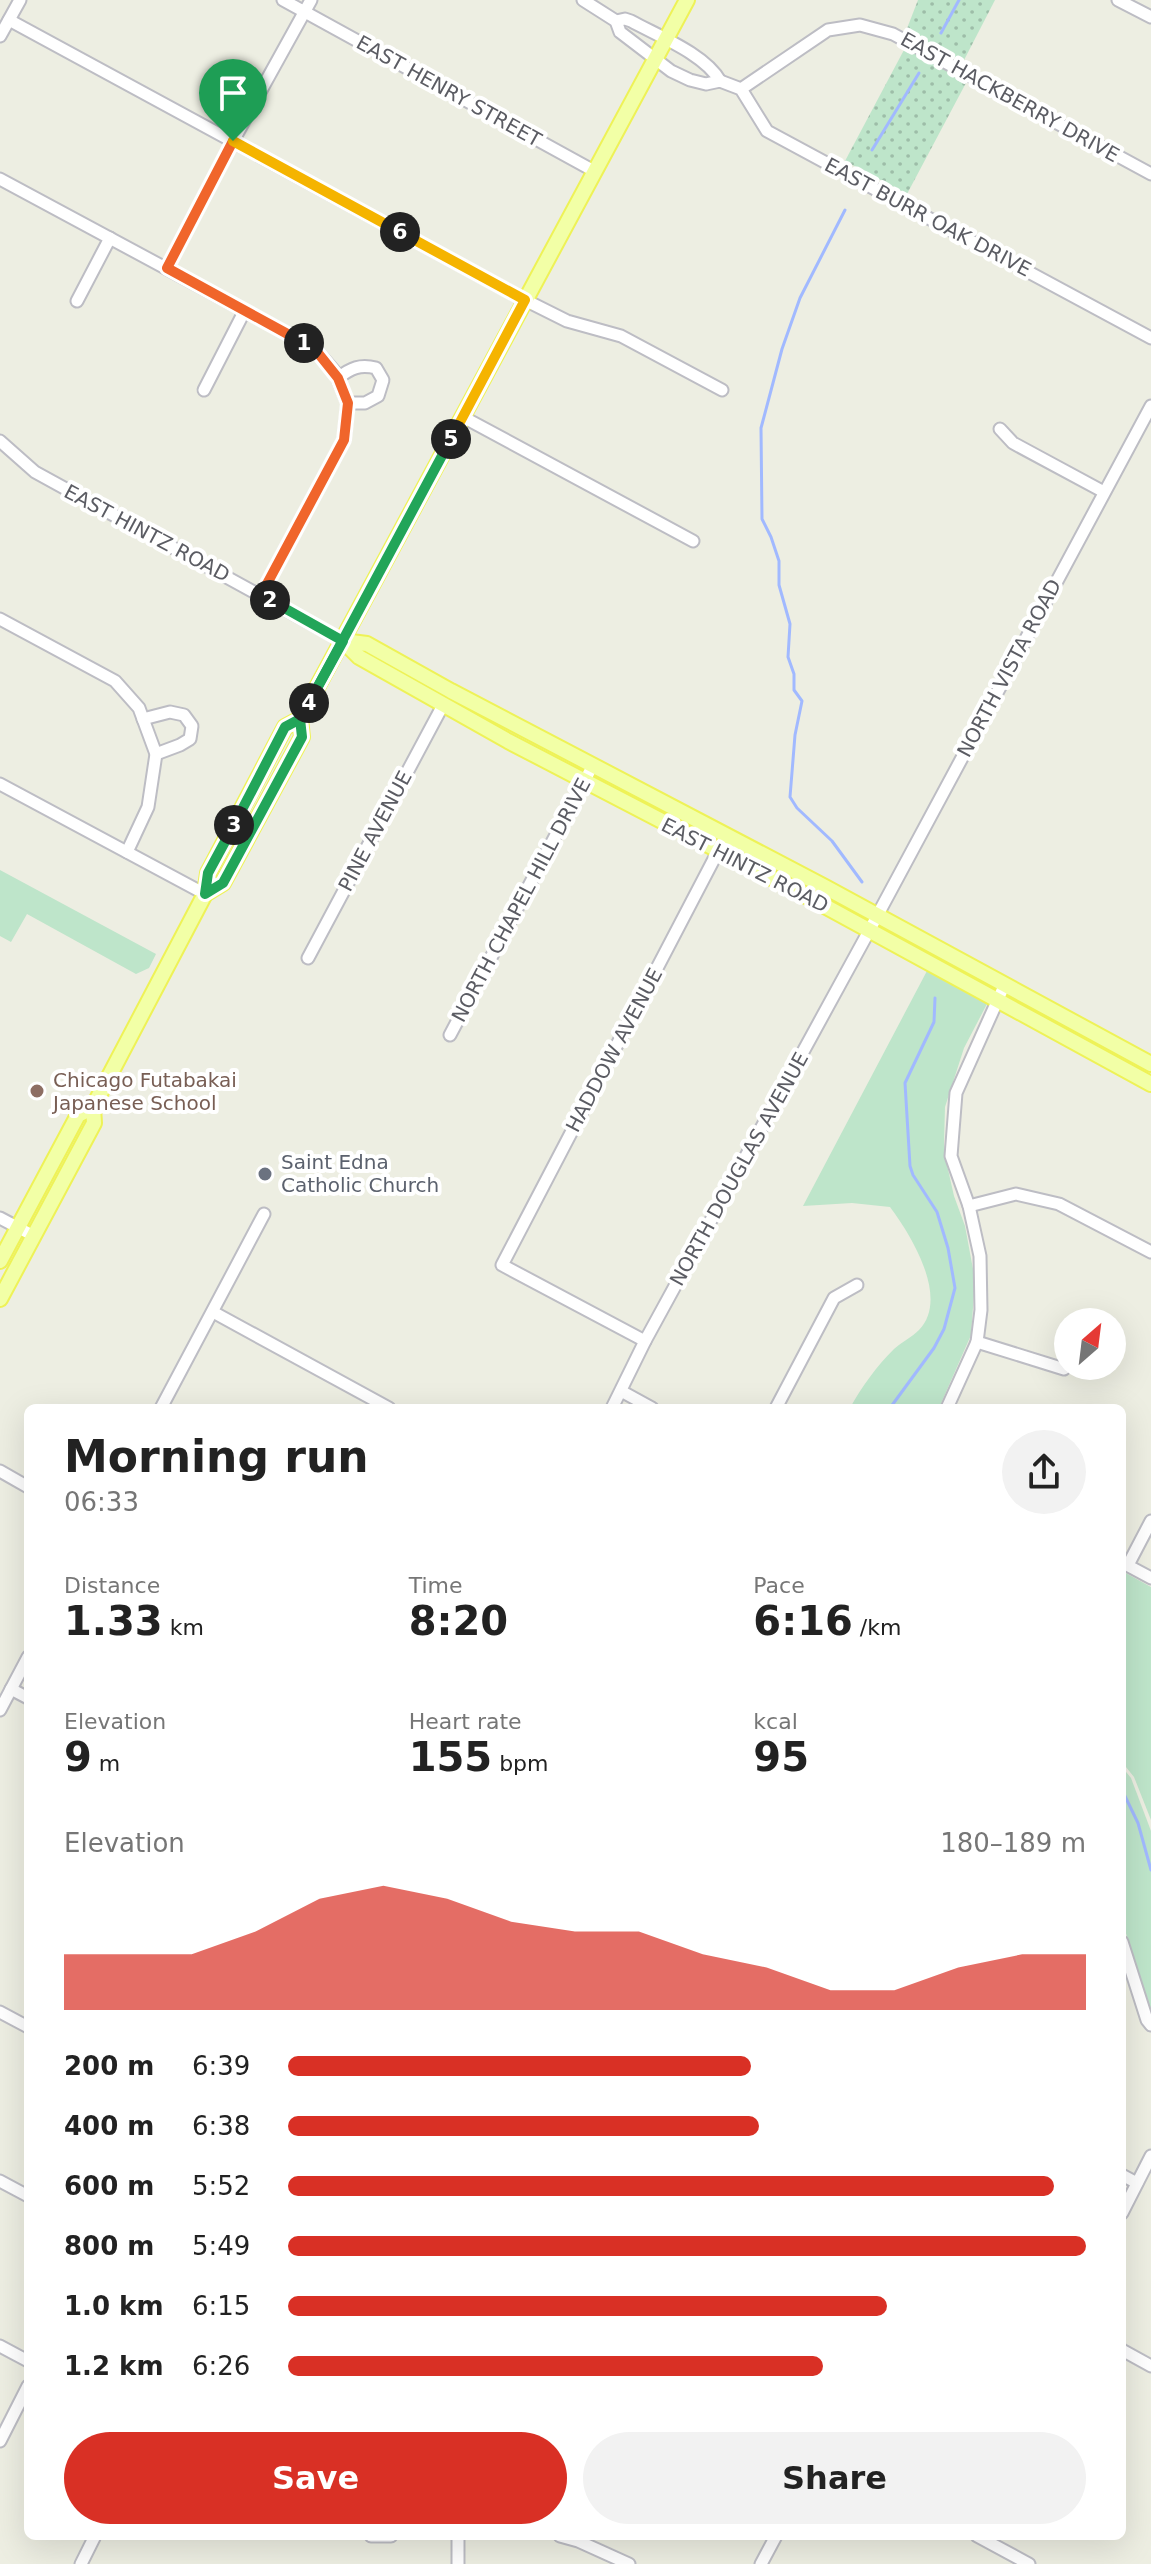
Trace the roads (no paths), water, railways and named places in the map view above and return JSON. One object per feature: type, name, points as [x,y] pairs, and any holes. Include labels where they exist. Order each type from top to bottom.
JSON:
[{"type":"main road","points":[[0,1299],[94,1123],[93,1107],[205,894],[208,873],[285,727],[300,719],[687,0]]},
{"type":"main road","name":"EAST HINTZ ROAD","points":[[343,641],[359,657],[585,783],[869,931],[1151,1084]]},
{"type":"main road","name":"EAST HINTZ ROAD","points":[[343,641],[367,644],[1151,1064]]},
{"type":"main road","points":[[0,1261],[78,1115],[93,1107]]},
{"type":"street","points":[[0,36],[20,0]]},
{"type":"street","name":"EAST HENRY STREET","points":[[283,0],[594,171]]},
{"type":"street","points":[[167,268],[311,0]]},
{"type":"street","points":[[583,0],[616,21],[631,21],[665,39],[712,67],[720,81]]},
{"type":"street","points":[[1118,0],[1151,17]]},
{"type":"street","points":[[9,20],[525,300],[567,321],[621,336],[722,390]]},
{"type":"street","points":[[616,21],[620,32],[653,59],[690,80],[706,84],[720,81],[741,89]]},
{"type":"street","name":"EAST HACKBERRY DRIVE","points":[[741,89],[828,30],[860,25],[875,28],[893,34],[1151,174]]},
{"type":"street","name":"EAST BURR OAK DRIVE","points":[[741,89],[767,131],[1151,338]]},
{"type":"street","points":[[0,179],[314,348],[338,378],[348,403],[344,440],[261,595]]},
{"type":"street","points":[[77,301],[110,238]]},
{"type":"street","points":[[204,390],[244,312]]},
{"type":"street","points":[[338,378],[362,365],[376,368],[383,380],[378,396],[365,403],[348,403]]},
{"type":"street","name":"NORTH VISTA ROAD","points":[[869,931],[1151,406]]},
{"type":"street","points":[[463,417],[693,541]]},
{"type":"street","points":[[1000,429],[1013,443],[1104,492]]},
{"type":"street","name":"EAST HINTZ ROAD","points":[[0,441],[35,472],[343,641]]},
{"type":"street","points":[[0,619],[115,681],[139,708],[156,754],[148,807],[127,852]]},
{"type":"street","name":"PINE AVENUE","points":[[308,958],[443,705]]},
{"type":"street","points":[[143,719],[170,712],[184,715],[192,726],[190,739],[156,754]]},
{"type":"street","name":"NORTH CHAPEL HILL DRIVE","points":[[450,1035],[593,765]]},
{"type":"street","points":[[0,784],[205,894]]},
{"type":"street","name":"HADDOW AVENUE","points":[[645,1341],[502,1265],[726,836]]},
{"type":"street","name":"NORTH DOUGLAS AVENUE","points":[[614,1404],[645,1341],[869,931]]},
{"type":"street","points":[[949,1404],[977,1342],[981,1310],[980,1256],[969,1206],[951,1156],[956,1093],[1004,986]]},
{"type":"street","points":[[969,1206],[1016,1194],[1059,1204],[1151,1252]]},
{"type":"street","points":[[163,1404],[264,1214]]},
{"type":"street","points":[[0,1218],[34,1236]]},
{"type":"street","points":[[778,1404],[834,1298],[857,1285]]},
{"type":"street","points":[[213,1312],[382,1404]]},
{"type":"street","points":[[977,1342],[1054,1366]]},
{"type":"street","points":[[621,1391],[645,1404]]},
{"type":"street","points":[[0,1471],[24,1485]]},
{"type":"street","points":[[1126,1562],[1151,1521]]},
{"type":"street","points":[[1126,1565],[1151,1578]]},
{"type":"street","points":[[0,1710],[24,1665]]},
{"type":"street","points":[[11,1689],[24,1696]]},
{"type":"street","points":[[1126,1954],[1151,2025]]},
{"type":"street","points":[[0,2012],[24,2025]]},
{"type":"street","points":[[1126,2205],[1151,2156]]},
{"type":"street","points":[[1126,2177],[1137,2183]]},
{"type":"street","points":[[0,2181],[24,2194]]},
{"type":"street","points":[[0,2346],[24,2359]]},
{"type":"street","points":[[1126,2352],[1151,2366]]},
{"type":"street","points":[[0,2441],[24,2394]]},
{"type":"street","points":[[81,2564],[93,2540]]},
{"type":"street","points":[[458,2540],[458,2564]]},
{"type":"street","points":[[574,2540],[629,2564]]},
{"type":"street","points":[[761,2564],[774,2540]]},
{"type":"street","points":[[993,2540],[1029,2564]]},
{"type":"waterway","points":[[941,33],[959,0]]},
{"type":"waterway","points":[[872,150],[919,73]]},
{"type":"waterway","points":[[845,210],[800,298],[782,349],[761,428],[762,519],[779,561],[779,585],[790,624],[788,657],[794,674],[794,690],[802,701],[795,735],[790,797],[797,808],[832,841],[862,882]]},
{"type":"waterway","points":[[893,1404],[934,1348],[944,1329],[955,1288],[948,1248],[937,1212],[910,1166],[905,1083],[934,1022],[935,998]]},
{"type":"waterway","points":[[1126,1798],[1138,1823],[1151,1870]]},
{"type":"place","name":"Chicago Futabakai Japanese School","points":[[37,1091]]},
{"type":"place","name":"Saint Edna Catholic Church","points":[[265,1174]]}]
